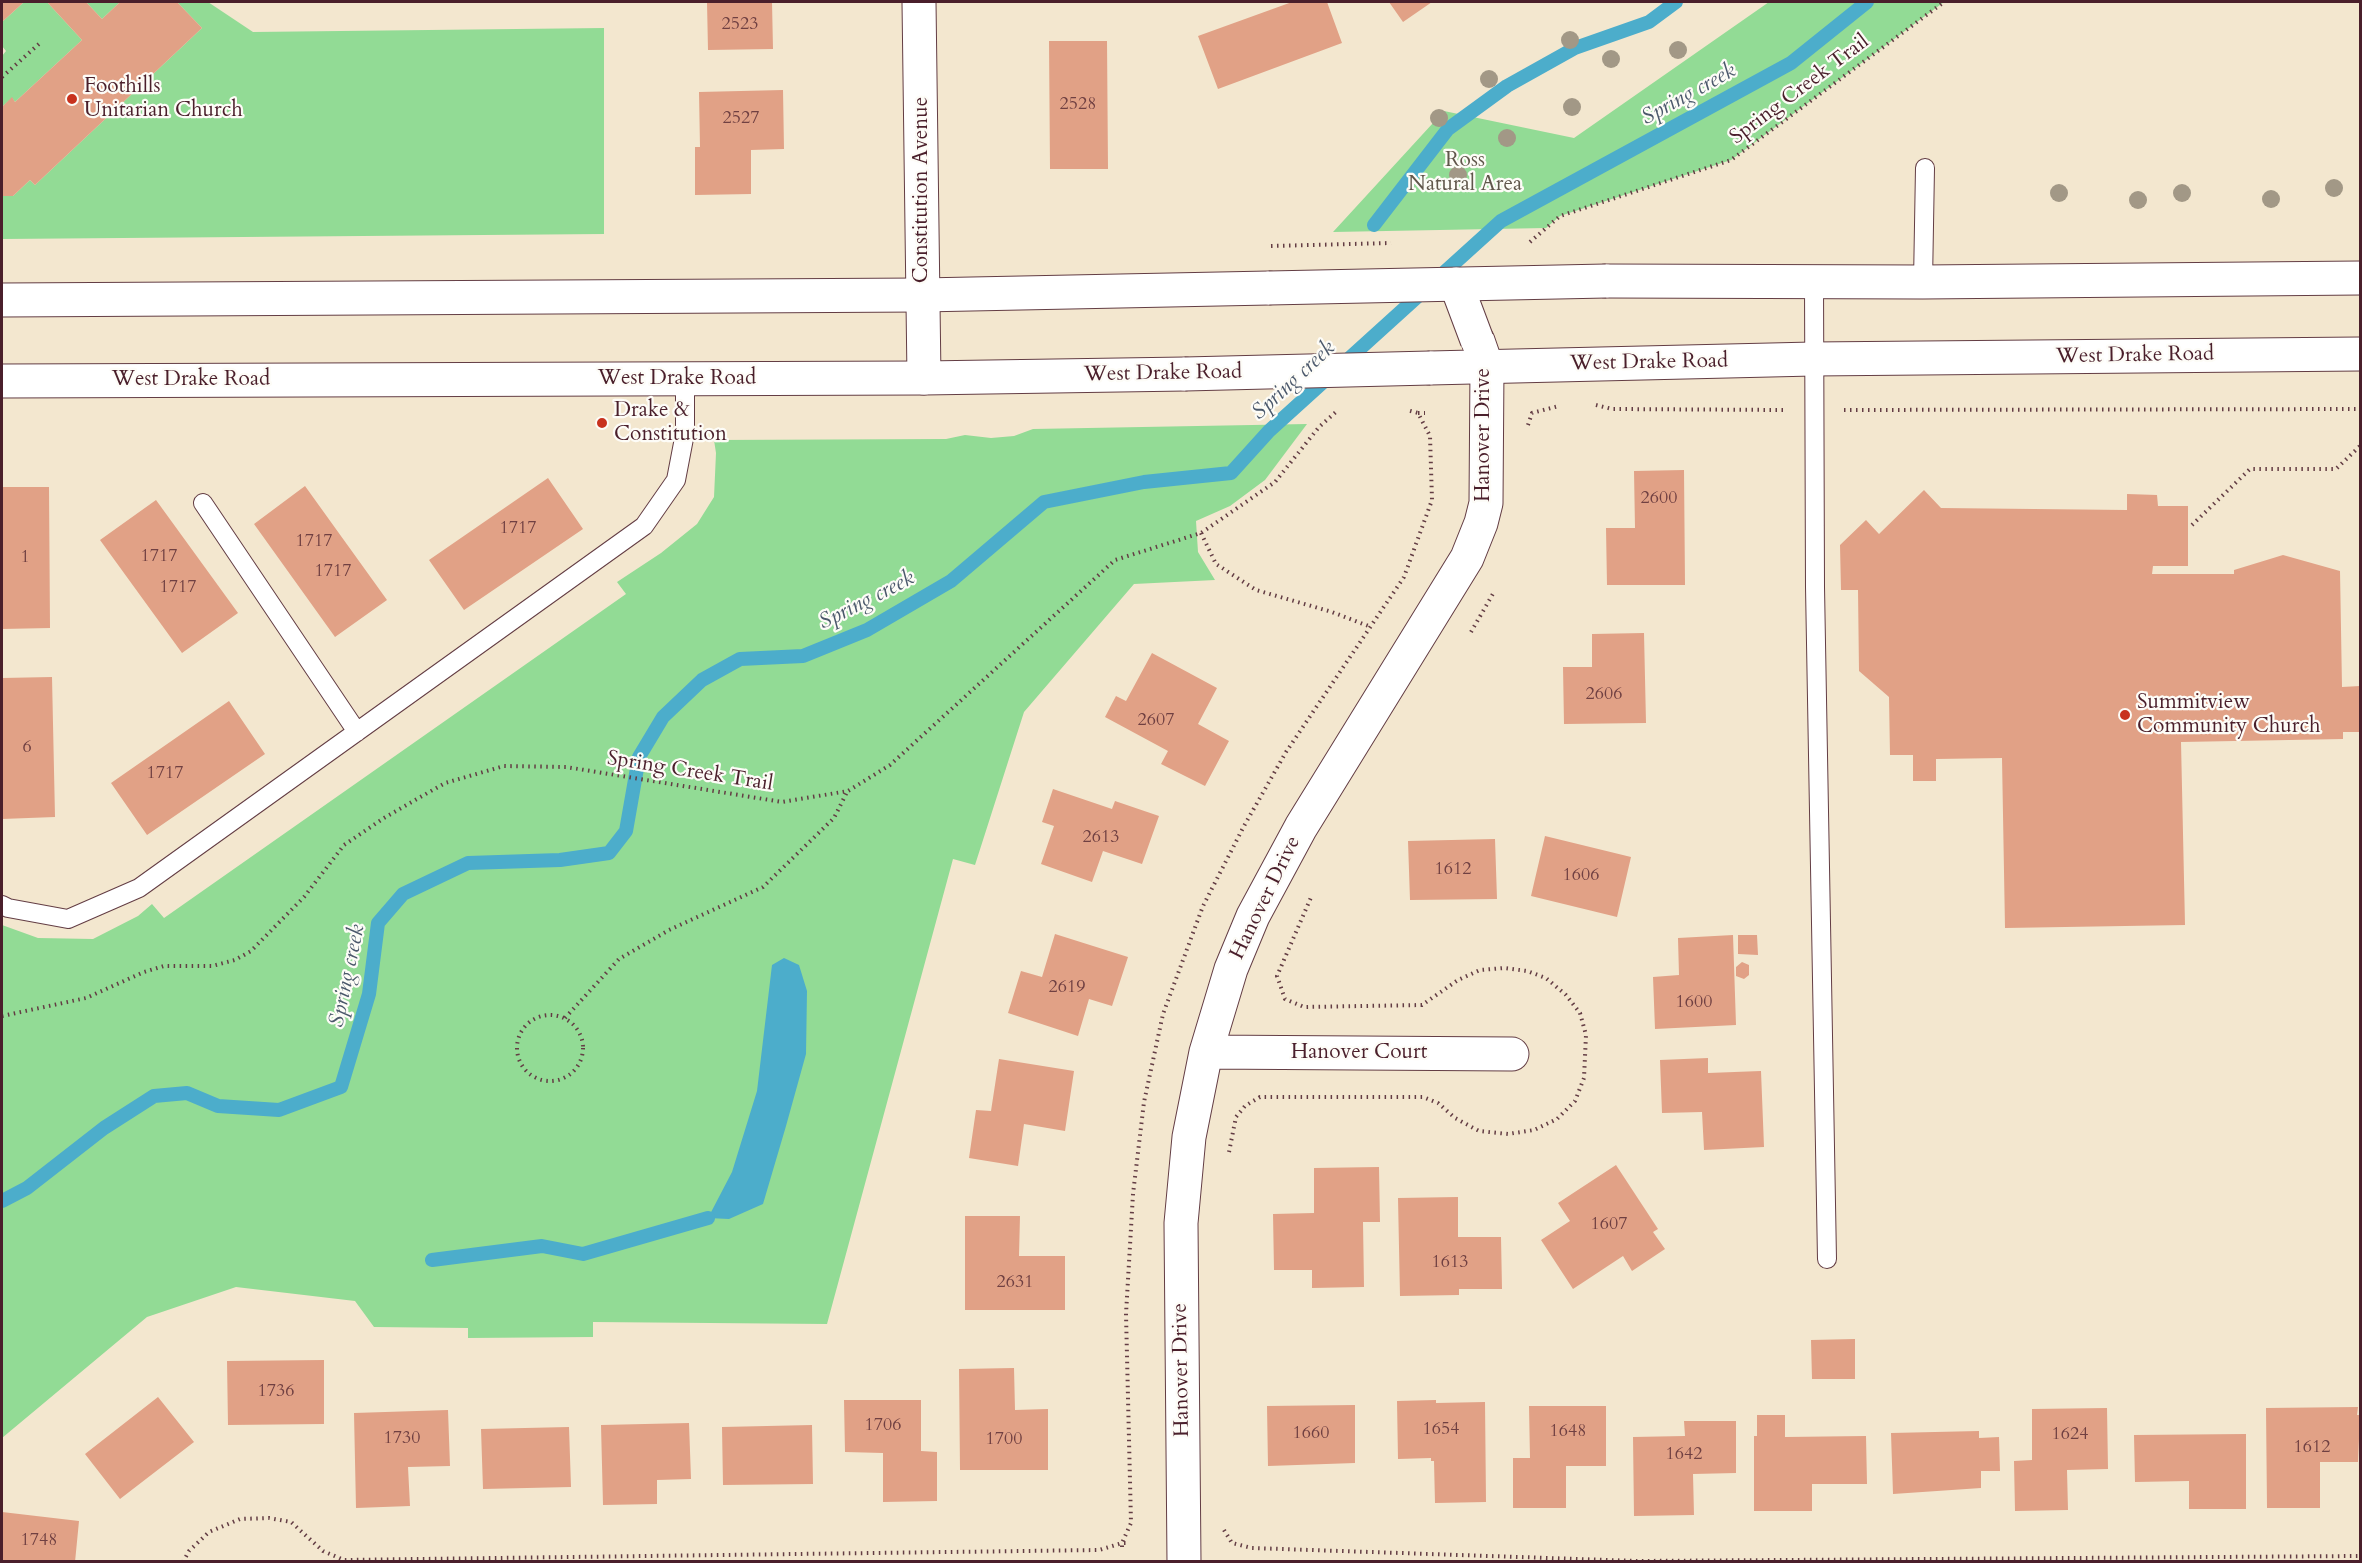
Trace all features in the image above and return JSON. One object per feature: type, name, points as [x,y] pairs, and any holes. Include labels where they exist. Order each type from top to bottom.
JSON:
[{"type":"main road","name":"Constitution Avenue","points":[[919,2],[924,378]]},
{"type":"main road","points":[[2,300],[922,295],[1606,281],[1923,282],[2361,278]]},
{"type":"main road","name":"Hanover Drive","points":[[1184,1562],[1181,1223],[1189,1137],[1206,1052],[1231,969],[1253,916],[1301,827],[1467,558],[1481,523],[1486,503],[1482,353],[1456,284]]},
{"type":"main road","name":"West Drake Road","points":[[2,381],[924,378],[1185,374],[1430,368],[1482,353],[1813,359],[2361,354]]},
{"type":"main road","name":"Hanover Court","points":[[1206,1052],[1512,1054]]},
{"type":"lane","points":[[1923,282],[1925,168]]},
{"type":"lane","points":[[1814,282],[1813,359],[1827,1259]]},
{"type":"lane","points":[[2,905],[68,919],[139,888],[644,526],[676,480],[686,433],[684,378]]},
{"type":"lane","points":[[203,503],[357,732]]},
{"type":"path","name":"Spring Creek Trail","points":[[1560,216],[1731,160],[1944,2]]},
{"type":"path","points":[[2,77],[40,43]]},
{"type":"path","points":[[1401,408],[1425,413]]},
{"type":"path","points":[[1844,410],[2361,409]]},
{"type":"path","points":[[1122,1545],[1131,1523],[1126,1314],[1133,1194],[1144,1102],[1163,1014],[1203,906],[1244,826],[1286,752],[1404,577],[1432,500],[1430,436],[1418,413]]},
{"type":"path","name":"Spring Creek Trail","points":[[2,1016],[86,998],[144,972],[164,966],[212,966],[235,960],[251,951],[304,897],[344,845],[384,818],[445,783],[504,766],[566,767],[782,802],[848,791],[890,765],[1116,560],[1202,533],[1275,482],[1319,427]]},
{"type":"path","points":[[2192,525],[2250,469],[2336,469],[2361,447]]},
{"type":"path","points":[[1202,533],[1216,564],[1256,590],[1332,612],[1414,644]]},
{"type":"path","points":[[565,1018],[619,959],[669,930],[763,887],[834,818],[848,791]]},
{"type":"path","points":[[543,1015],[565,1018],[581,1035],[583,1057],[570,1076],[547,1082],[537,1079],[528,1074],[517,1056],[519,1035],[525,1026],[543,1015]]},
{"type":"path","points":[[183,1562],[189,1551],[209,1532],[240,1519],[269,1518],[291,1522],[323,1551],[344,1560],[1099,1550],[1129,1543]]},
{"type":"path","points":[[1225,1544],[1232,1543],[1232,1548]]},
{"type":"path","points":[[1637,1561],[2361,1556]]},
{"type":"green space","points":[[24,2],[47,2],[82,40],[15,102],[12,98],[2,107],[2,56],[6,51],[2,46],[2,22]]},
{"type":"green space","points":[[86,2],[120,2],[102,19]]},
{"type":"green space","points":[[177,2],[208,2],[253,32],[604,28],[604,234],[2,239],[2,196],[13,196],[30,180],[35,185],[202,28]]},
{"type":"green space","name":"Ross Natural Area","points":[[1769,2],[1944,2],[1731,160],[1560,216],[1546,228],[1333,232],[1444,111],[1574,138]]},
{"type":"green space","points":[[1307,424],[1265,480],[1230,506],[1196,521],[1198,552],[1215,580],[1134,584],[1024,712],[975,865],[953,859],[827,1324],[593,1322],[593,1337],[468,1338],[468,1328],[374,1327],[355,1301],[236,1287],[147,1317],[2,1438],[2,925],[38,938],[93,939],[138,916],[152,904],[164,918],[626,594],[617,582],[661,553],[697,524],[714,497],[716,453],[714,440],[946,439],[965,435],[991,438],[1014,436],[1033,429]]},
{"type":"water","points":[[784,958],[799,965],[807,991],[806,1054],[786,1126],[763,1204],[729,1219],[708,1218],[732,1172],[757,1091],[772,965]]},
{"type":"building","points":[[2,2],[24,2],[2,22]]},
{"type":"building","name":"Foothills Unitarian Church","points":[[47,2],[86,2],[102,19],[120,2],[177,2],[202,28],[35,185],[30,180],[13,196],[2,196],[2,107],[12,97],[15,102],[82,40]]},
{"type":"building","points":[[707,2],[772,2],[773,49],[708,50]]},
{"type":"building","points":[[1292,2],[1327,2],[1342,43],[1218,89],[1198,36]]},
{"type":"building","points":[[1389,2],[1432,2],[1403,22]]},
{"type":"building","points":[[1049,41],[1107,41],[1108,169],[1050,169]]},
{"type":"building","points":[[783,90],[784,149],[751,150],[751,194],[695,195],[695,147],[700,147],[699,92]]},
{"type":"building","points":[[1684,470],[1685,585],[1607,585],[1606,528],[1635,528],[1634,471]]},
{"type":"building","points":[[548,478],[583,529],[464,610],[429,560]]},
{"type":"building","points":[[305,486],[387,600],[335,637],[254,524]]},
{"type":"building","points":[[2,487],[49,487],[50,628],[2,629]]},
{"type":"building","name":"Summitview Community Church","points":[[1924,490],[1941,508],[2127,510],[2127,494],[2157,495],[2158,506],[2188,506],[2188,566],[2153,566],[2152,574],[2234,574],[2234,570],[2283,555],[2340,571],[2342,687],[2360,686],[2360,732],[2343,732],[2343,739],[2181,742],[2185,925],[2005,928],[2002,758],[1936,759],[1936,781],[1913,781],[1913,755],[1890,755],[1889,697],[1859,671],[1858,590],[1841,590],[1840,545],[1866,520],[1879,534]]},
{"type":"building","points":[[156,500],[238,613],[182,653],[100,540]]},
{"type":"building","points":[[1644,633],[1646,723],[1564,724],[1563,667],[1592,667],[1592,634]]},
{"type":"building","points":[[1152,653],[1217,688],[1198,724],[1229,741],[1205,786],[1161,764],[1168,751],[1105,717],[1116,696],[1126,701]]},
{"type":"building","points":[[52,677],[55,817],[2,819],[2,678]]},
{"type":"building","points":[[229,701],[265,754],[147,835],[111,783]]},
{"type":"building","points":[[1053,789],[1112,809],[1115,801],[1159,816],[1142,864],[1103,851],[1092,882],[1041,864],[1054,826],[1042,822]]},
{"type":"building","points":[[1545,836],[1631,857],[1617,917],[1531,896]]},
{"type":"building","points":[[1495,839],[1497,899],[1410,900],[1408,841]]},
{"type":"building","points":[[1055,934],[1128,957],[1112,1006],[1089,999],[1078,1036],[1008,1013],[1021,971],[1042,977]]},
{"type":"building","points":[[1733,935],[1736,1025],[1655,1029],[1653,977],[1679,975],[1678,938]]},
{"type":"building","points":[[1738,935],[1757,935],[1758,955],[1738,954]]},
{"type":"building","points":[[1742,962],[1749,965],[1749,975],[1744,979],[1736,976],[1736,967]]},
{"type":"building","points":[[1708,1058],[1708,1073],[1761,1071],[1764,1147],[1704,1150],[1702,1112],[1662,1113],[1660,1060]]},
{"type":"building","points":[[999,1059],[1074,1071],[1065,1131],[1024,1124],[1018,1166],[969,1158],[976,1110],[991,1111]]},
{"type":"building","points":[[1616,1165],[1658,1229],[1653,1232],[1665,1249],[1632,1271],[1623,1256],[1573,1289],[1541,1240],[1570,1221],[1558,1203]]},
{"type":"building","points":[[1379,1167],[1380,1222],[1363,1222],[1364,1287],[1312,1288],[1312,1270],[1274,1270],[1273,1214],[1314,1213],[1314,1168]]},
{"type":"building","points":[[1458,1197],[1458,1237],[1501,1237],[1502,1289],[1459,1289],[1459,1295],[1400,1296],[1398,1198]]},
{"type":"building","points":[[965,1216],[1020,1216],[1019,1256],[1065,1256],[1065,1310],[965,1310]]},
{"type":"building","points":[[1855,1339],[1855,1379],[1812,1379],[1811,1340]]},
{"type":"building","points":[[324,1360],[324,1424],[228,1425],[227,1361]]},
{"type":"building","points":[[1014,1368],[1015,1410],[1048,1409],[1048,1470],[960,1470],[959,1369]]},
{"type":"building","points":[[158,1397],[194,1442],[120,1499],[85,1454]]},
{"type":"building","points":[[844,1400],[921,1400],[921,1451],[937,1452],[937,1501],[883,1502],[883,1453],[845,1452]]},
{"type":"building","points":[[1436,1400],[1436,1403],[1485,1402],[1486,1502],[1435,1503],[1434,1461],[1431,1461],[1431,1458],[1398,1459],[1397,1401]]},
{"type":"building","points":[[1355,1405],[1355,1463],[1268,1466],[1267,1406]]},
{"type":"building","points":[[1529,1406],[1606,1406],[1606,1466],[1566,1466],[1566,1508],[1513,1508],[1513,1458],[1530,1458]]},
{"type":"building","points":[[2358,1407],[2357,1415],[2360,1415],[2358,1462],[2320,1462],[2320,1508],[2267,1508],[2266,1408]]},
{"type":"building","points":[[2107,1408],[2108,1469],[2067,1470],[2068,1510],[2015,1511],[2014,1461],[2032,1460],[2032,1409]]},
{"type":"building","points":[[448,1410],[450,1466],[408,1467],[410,1506],[356,1508],[354,1413]]},
{"type":"building","points":[[1757,1415],[1785,1415],[1785,1437],[1866,1436],[1867,1484],[1812,1484],[1812,1511],[1754,1511],[1754,1436],[1757,1436]]},
{"type":"building","points":[[1684,1421],[1736,1421],[1736,1473],[1693,1474],[1694,1515],[1634,1516],[1633,1437],[1685,1436]]},
{"type":"building","points":[[689,1423],[691,1479],[657,1480],[657,1504],[603,1505],[601,1425]]},
{"type":"building","points":[[812,1425],[813,1484],[723,1485],[722,1427]]},
{"type":"building","points":[[569,1427],[571,1487],[483,1489],[481,1429]]},
{"type":"building","points":[[1979,1431],[1979,1438],[1999,1437],[2000,1471],[1981,1471],[1981,1488],[1893,1494],[1891,1433]]},
{"type":"building","points":[[2246,1434],[2246,1509],[2189,1509],[2189,1481],[2135,1482],[2134,1435]]},
{"type":"building","points":[[2,1512],[79,1521],[75,1562],[2,1562]]},
{"type":"waterway","points":[[1374,225],[1448,129],[1507,86],[1575,48],[1649,22],[1676,2]]},
{"type":"waterway","name":"Spring creek","points":[[2,1201],[27,1188],[104,1128],[154,1096],[187,1093],[218,1106],[279,1110],[341,1087],[369,994],[378,923],[403,894],[468,863],[560,860],[609,853],[626,831],[639,757],[663,717],[702,680],[740,659],[803,656],[867,630],[951,581],[1044,502],[1144,482],[1231,473],[1269,431],[1501,221],[1791,63],[1867,2]]},
{"type":"waterway","points":[[432,1260],[542,1246],[583,1254],[708,1218]]},
{"type":"place","name":"Foothills Unitarian Church","points":[[72,99]]},
{"type":"place","name":"Drake & Constitution","points":[[602,423]]},
{"type":"place","name":"Summitview Community Church","points":[[2125,715]]}]
